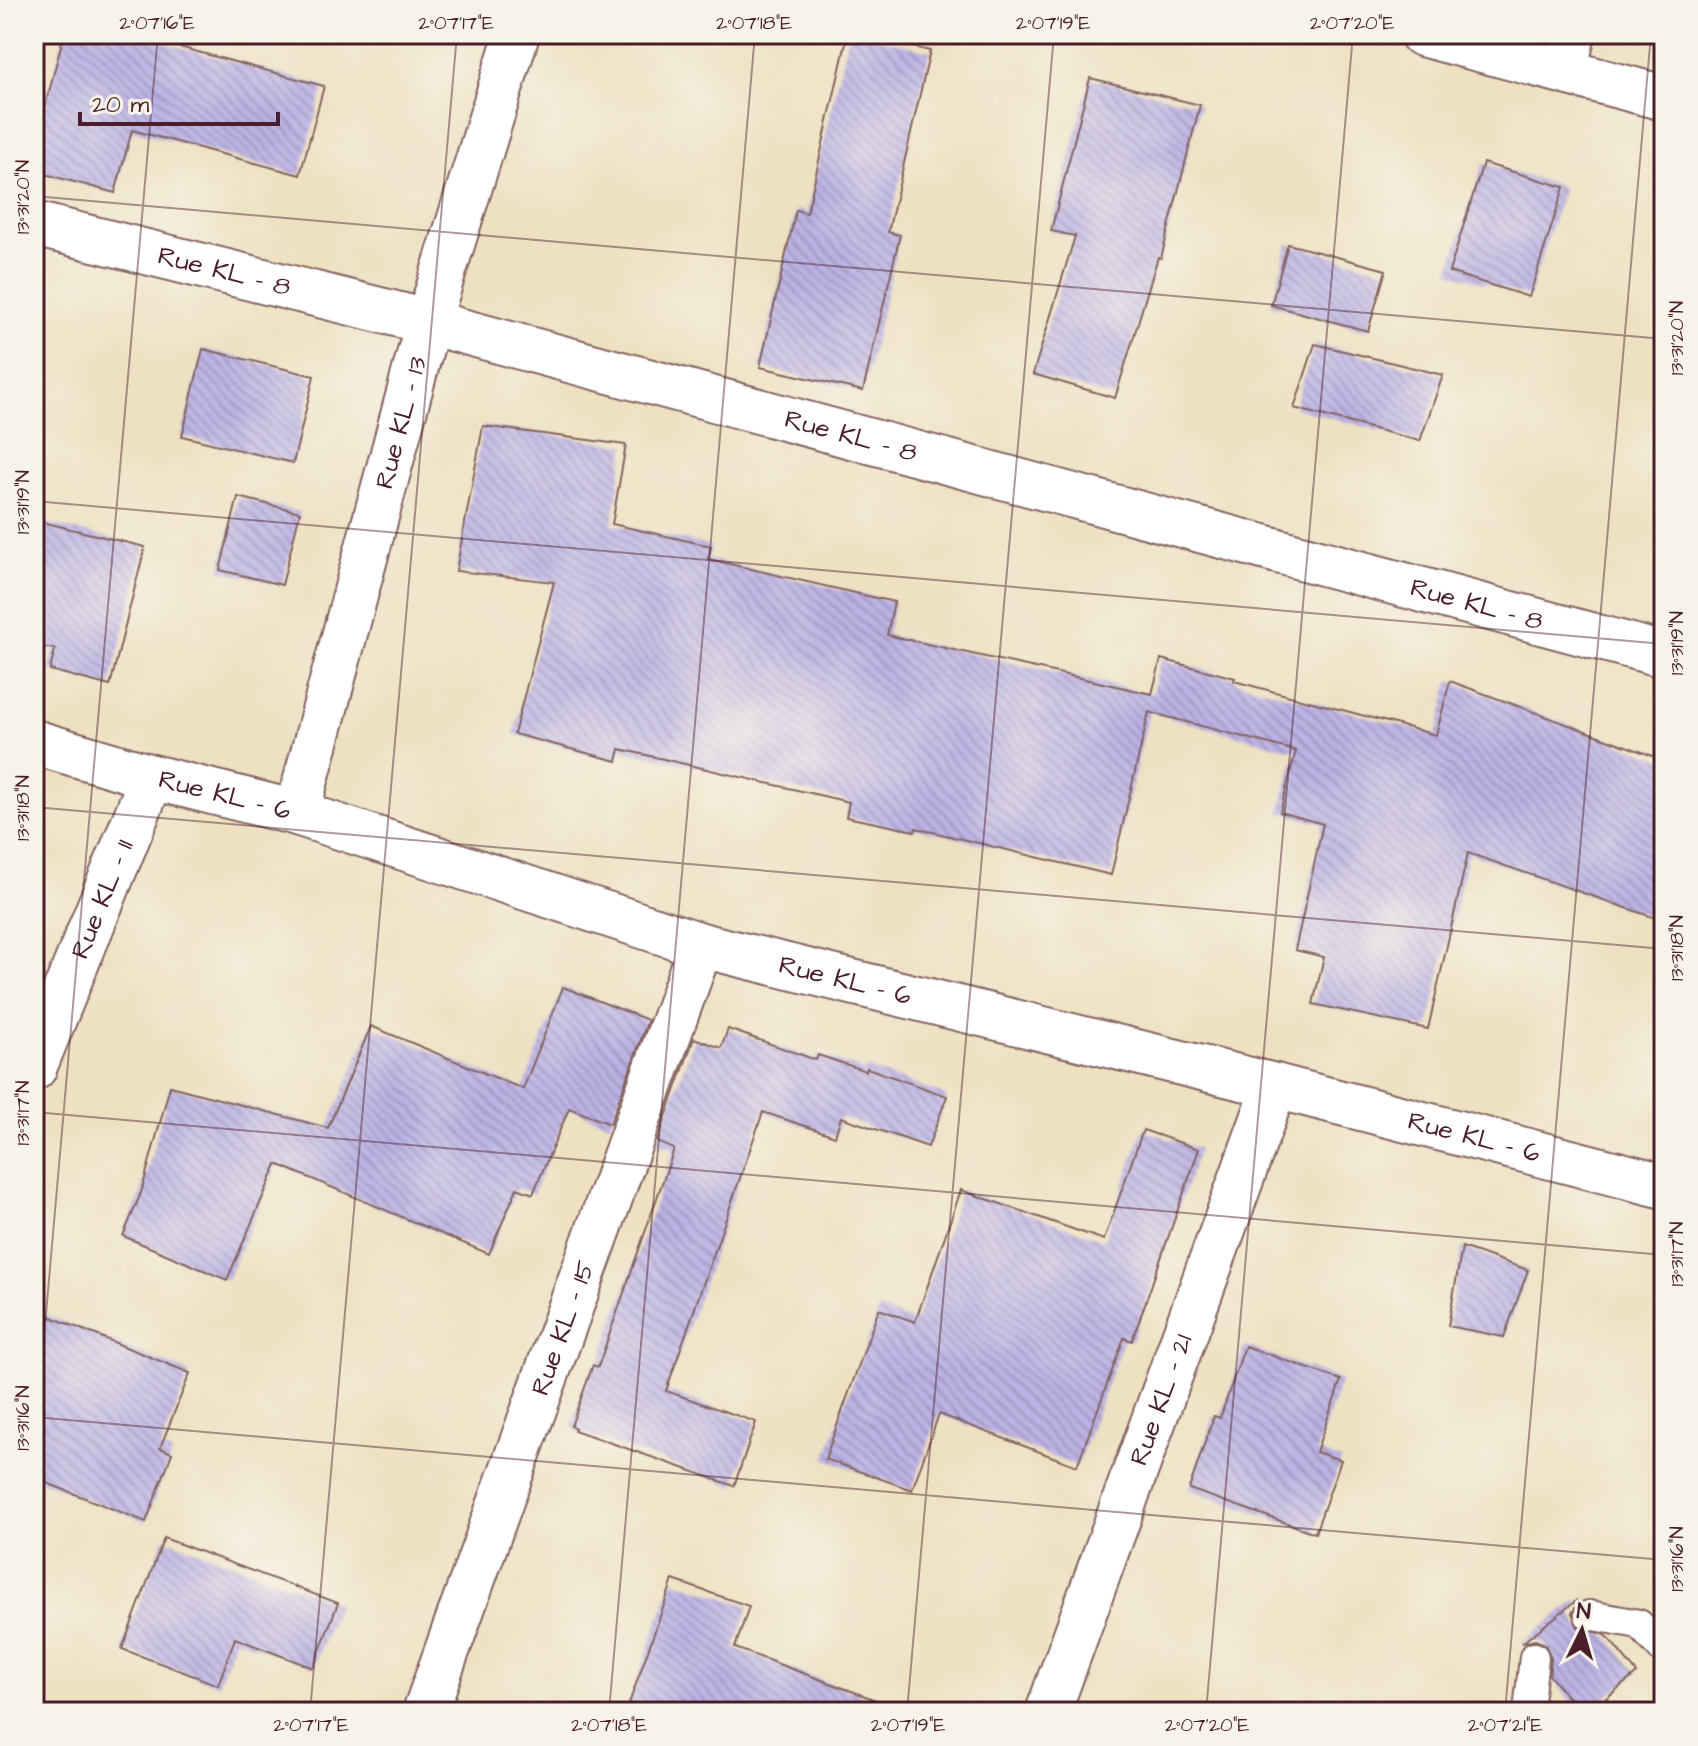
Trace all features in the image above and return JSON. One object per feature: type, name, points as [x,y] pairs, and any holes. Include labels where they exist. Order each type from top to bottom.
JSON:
[{"type":"street","name":"Rue KL - 13","points":[[297,813],[428,322],[517,34]]},
{"type":"street","points":[[1422,34],[1569,52],[1664,98]]},
{"type":"street","name":"Rue KL - 8","points":[[34,224],[428,322],[1664,655]]},
{"type":"street","name":"Rue KL - 6","points":[[34,742],[152,777],[297,813],[701,945],[1275,1086],[1664,1186]]},
{"type":"street","name":"Rue KL - 11","points":[[34,1068],[152,777]]},
{"type":"street","name":"Rue KL - 15","points":[[425,1712],[701,945]]},
{"type":"street","name":"Rue KL - 21","points":[[1048,1712],[1275,1086]]},
{"type":"lane","points":[[1589,1615],[1639,1624],[1664,1651]]},
{"type":"lane","points":[[1528,1712],[1534,1657]]},
{"type":"building","points":[[64,34],[131,34],[324,86],[300,175],[132,130],[115,193],[34,171],[34,150]]},
{"type":"building","points":[[848,34],[930,51],[888,232],[900,235],[863,391],[760,367],[796,210],[807,213]]},
{"type":"building","points":[[1090,78],[1200,105],[1161,258],[1158,257],[1115,398],[1033,374],[1075,236],[1051,231]]},
{"type":"building","points":[[1483,163],[1564,187],[1529,297],[1449,272]]},
{"type":"building","points":[[1288,244],[1386,270],[1368,331],[1271,305]]},
{"type":"building","points":[[1315,344],[1443,375],[1420,441],[1294,408]]},
{"type":"building","points":[[203,349],[314,376],[293,463],[182,436]]},
{"type":"building","points":[[483,426],[626,445],[612,524],[711,546],[708,559],[894,602],[887,635],[1152,694],[1161,659],[1436,735],[1450,681],[1664,760],[1664,921],[1468,853],[1428,1029],[1313,1004],[1324,957],[1295,950],[1323,824],[1280,812],[1296,751],[1149,712],[1111,875],[916,828],[915,831],[846,817],[849,802],[620,749],[617,761],[514,734],[554,582],[456,571]]},
{"type":"building","points":[[238,497],[300,512],[282,585],[220,570]]},
{"type":"building","points":[[34,520],[145,547],[110,686],[50,670],[55,649],[34,646]]},
{"type":"building","points":[[563,987],[648,1020],[610,1124],[569,1108],[533,1194],[517,1188],[489,1254],[277,1164],[227,1280],[123,1236],[141,1193],[170,1086],[328,1128],[371,1026],[523,1089]]},
{"type":"building","points":[[728,1029],[816,1060],[818,1055],[866,1071],[867,1068],[947,1096],[928,1147],[841,1117],[835,1136],[763,1112],[666,1391],[756,1422],[734,1486],[574,1430],[571,1426],[593,1365],[598,1367],[674,1149],[657,1142],[694,1038],[721,1048]]},
{"type":"building","points":[[1143,1130],[1199,1149],[1132,1341],[1124,1338],[1077,1466],[939,1414],[912,1490],[825,1459],[879,1309],[915,1322],[961,1190],[1104,1240]]},
{"type":"building","points":[[1462,1247],[1528,1270],[1504,1337],[1448,1326]]},
{"type":"building","points":[[34,1310],[190,1373],[160,1448],[172,1453],[146,1522],[34,1478]]},
{"type":"building","points":[[1245,1346],[1341,1380],[1316,1452],[1341,1460],[1315,1533],[1189,1489],[1214,1416],[1220,1418]]},
{"type":"building","points":[[164,1538],[338,1603],[313,1668],[235,1638],[218,1685],[122,1649]]},
{"type":"building","points":[[673,1580],[749,1606],[735,1648],[892,1706],[891,1712],[626,1712]]},
{"type":"building","points":[[1577,1600],[1579,1602],[1572,1613],[1578,1627],[1606,1635],[1637,1673],[1589,1712],[1580,1712],[1549,1675],[1551,1658],[1545,1644],[1535,1640],[1522,1643]]}]
